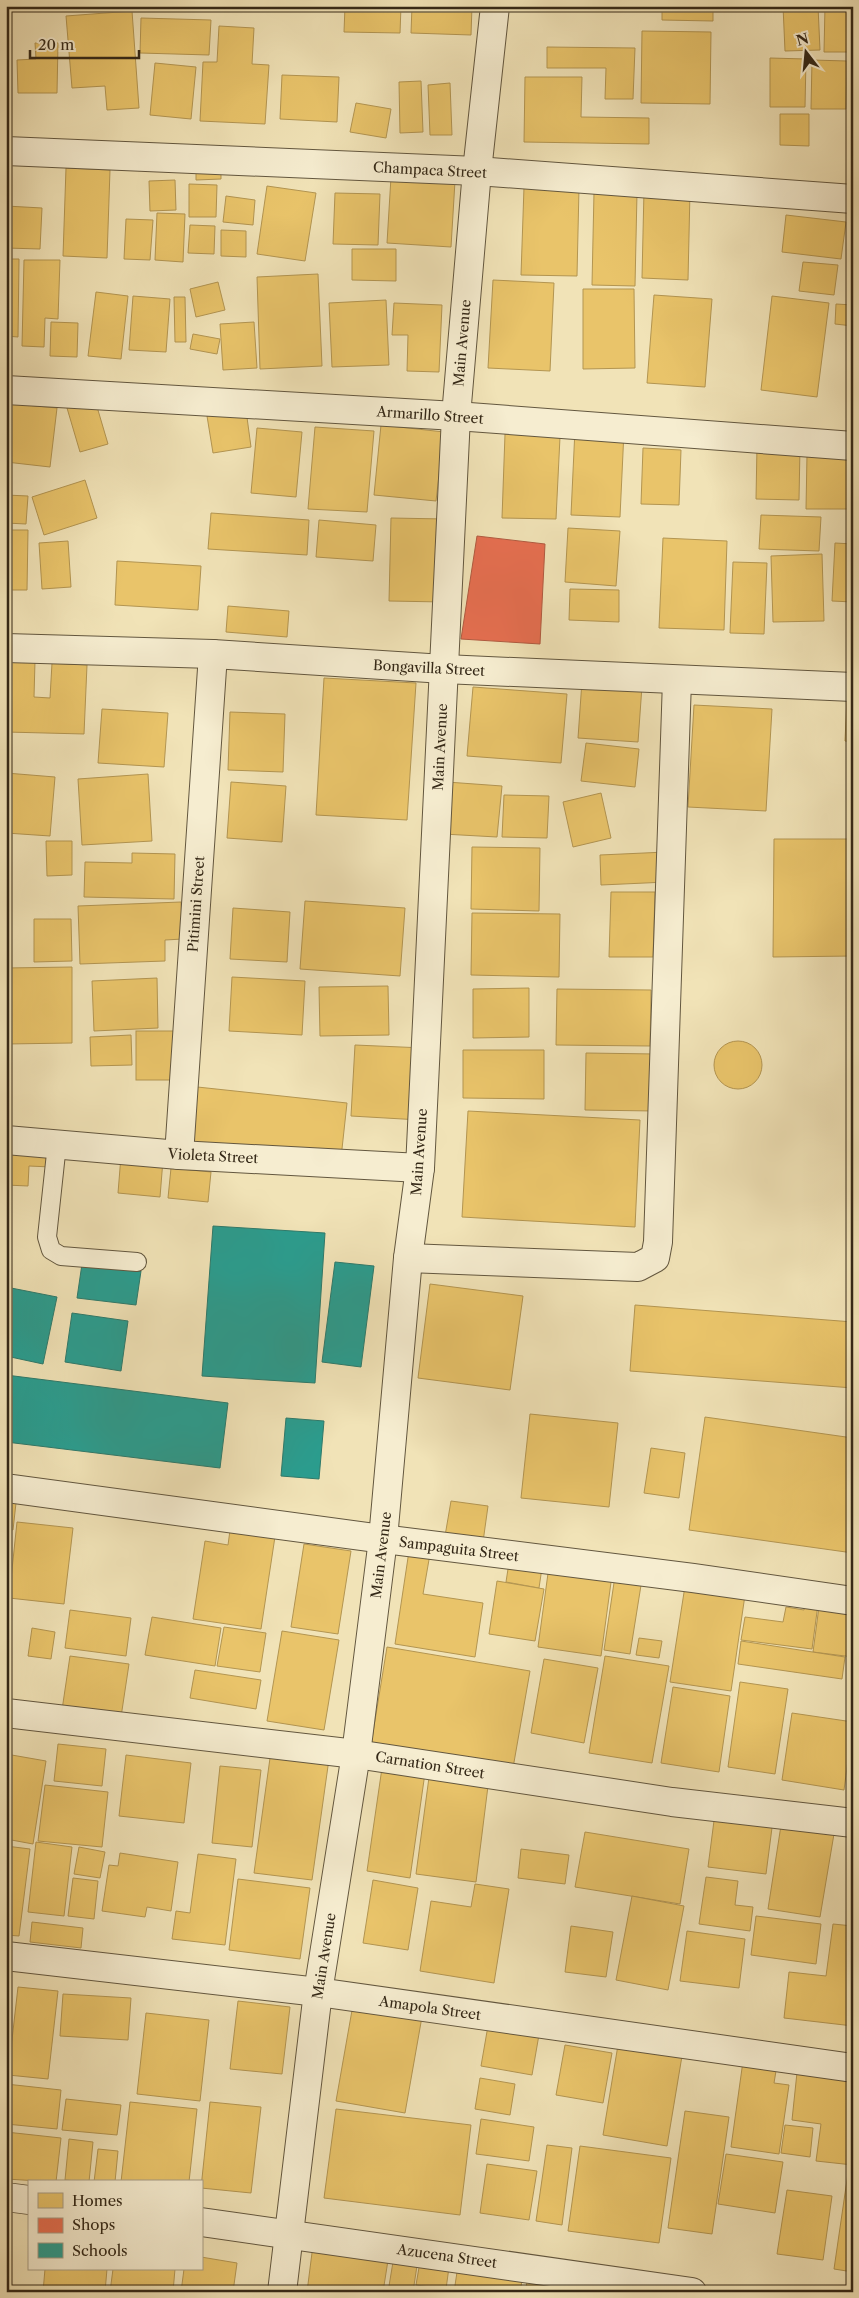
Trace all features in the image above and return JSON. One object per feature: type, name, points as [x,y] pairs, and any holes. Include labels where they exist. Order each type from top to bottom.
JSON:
[{"type":"street","name":"Main Avenue","points":[[282,2292],[318,1992],[356,1754],[383,1540],[408,1258],[420,1168],[456,416],[477,171],[495,6]]},
{"type":"street","name":"Champaca Street","points":[[6,152],[477,171],[853,199]]},
{"type":"street","name":"Armarillo Street","points":[[6,390],[456,416],[853,446]]},
{"type":"street","name":"Bongavilla Street","points":[[6,648],[213,654],[444,669],[853,687]]},
{"type":"street","name":"Pitimini Street","points":[[179,1154],[213,654]]},
{"type":"street","points":[[408,1258],[638,1267],[655,1258],[658,1242],[677,680]]},
{"type":"street","name":"Violeta Street","points":[[6,1140],[179,1154],[420,1168]]},
{"type":"street","name":"Sampaguita Street","points":[[6,1488],[383,1540],[693,1578],[853,1601]]},
{"type":"street","name":"Carnation Street","points":[[6,1713],[356,1754],[672,1802],[853,1823]]},
{"type":"street","name":"Amapola Street","points":[[6,1956],[318,1992],[853,2068]]},
{"type":"street","points":[[6,2197],[28,2200]]},
{"type":"street","name":"Azucena Street","points":[[202,2222],[692,2292]]},
{"type":"lane","points":[[58,1144],[48,1237],[51,1250],[62,1256],[137,1262]]},
{"type":"building: Homes","points":[[345,6],[401,6],[400,33],[344,32]]},
{"type":"building: Homes","points":[[412,6],[472,6],[471,35],[411,33]]},
{"type":"building: Homes","points":[[600,6],[654,6],[654,10]]},
{"type":"building: Homes","points":[[662,6],[713,6],[713,21],[662,20]]},
{"type":"building: Homes","points":[[783,6],[818,6],[820,50],[785,51]]},
{"type":"building: Homes","points":[[825,6],[853,6],[853,52],[824,52]]},
{"type":"building: Homes","points":[[132,11],[139,108],[107,110],[105,86],[72,88],[66,16]]},
{"type":"building: Homes","points":[[141,18],[211,20],[209,55],[140,53]]},
{"type":"building: Homes","points":[[219,26],[254,28],[252,64],[269,65],[265,124],[200,121],[203,62],[217,62]]},
{"type":"building: Homes","points":[[642,31],[711,32],[710,104],[641,103]]},
{"type":"building: Homes","points":[[35,43],[58,43],[57,93],[18,93],[17,60],[36,59]]},
{"type":"building: Homes","points":[[547,47],[635,48],[633,99],[605,99],[606,68],[547,68]]},
{"type":"building: Homes","points":[[770,58],[806,59],[805,107],[770,107]]},
{"type":"building: Homes","points":[[812,60],[847,61],[846,109],[811,109]]},
{"type":"building: Homes","points":[[155,63],[196,67],[191,119],[150,115]]},
{"type":"building: Homes","points":[[282,75],[339,77],[337,122],[280,119]]},
{"type":"building: Homes","points":[[525,77],[582,77],[581,117],[649,118],[649,144],[524,142]]},
{"type":"building: Homes","points":[[421,81],[423,132],[400,133],[399,82]]},
{"type":"building: Homes","points":[[450,83],[452,135],[430,135],[428,85]]},
{"type":"building: Homes","points":[[356,103],[391,109],[386,138],[350,132]]},
{"type":"building: Homes","points":[[780,114],[809,114],[809,146],[780,145]]},
{"type":"building: Homes","points":[[221,161],[221,179],[196,180],[196,162]]},
{"type":"building: Homes","points":[[66,168],[110,170],[107,258],[63,256]]},
{"type":"building: Homes","points":[[391,177],[455,181],[451,247],[387,243]]},
{"type":"building: Homes","points":[[175,180],[176,210],[150,211],[149,181]]},
{"type":"building: Homes","points":[[189,184],[217,185],[216,217],[189,217]]},
{"type":"building: Homes","points":[[267,186],[316,193],[305,261],[257,254]]},
{"type":"building: Homes","points":[[524,187],[579,188],[577,276],[521,275]]},
{"type":"building: Homes","points":[[644,190],[690,191],[688,280],[642,278]]},
{"type":"building: Homes","points":[[594,192],[637,193],[635,286],[592,285]]},
{"type":"building: Homes","points":[[335,193],[380,194],[378,245],[333,244]]},
{"type":"building: Homes","points":[[226,196],[255,200],[253,225],[223,222]]},
{"type":"building: Homes","points":[[6,206],[42,208],[40,249],[6,248]]},
{"type":"building: Homes","points":[[157,213],[185,214],[183,262],[155,260]]},
{"type":"building: Homes","points":[[786,215],[846,222],[841,259],[782,252]]},
{"type":"building: Homes","points":[[126,219],[153,220],[150,260],[124,259]]},
{"type":"building: Homes","points":[[190,225],[215,226],[214,254],[188,253]]},
{"type":"building: Homes","points":[[221,230],[246,231],[246,257],[221,256]]},
{"type":"building: Homes","points":[[352,249],[396,249],[396,281],[352,280]]},
{"type":"building: Homes","points":[[6,259],[19,259],[18,337],[6,336]]},
{"type":"building: Homes","points":[[24,260],[60,260],[58,319],[45,318],[44,347],[22,346]]},
{"type":"building: Homes","points":[[803,262],[838,265],[834,295],[799,291]]},
{"type":"building: Homes","points":[[318,274],[322,366],[260,369],[257,277]]},
{"type":"building: Homes","points":[[493,280],[554,283],[550,371],[488,368]]},
{"type":"building: Homes","points":[[218,282],[225,310],[196,317],[190,289]]},
{"type":"building: Homes","points":[[583,289],[634,289],[635,368],[583,369]]},
{"type":"building: Homes","points":[[96,292],[128,296],[121,359],[88,356]]},
{"type":"building: Homes","points":[[654,295],[712,299],[705,387],[647,383]]},
{"type":"building: Homes","points":[[133,296],[170,299],[166,352],[129,350]]},
{"type":"building: Homes","points":[[772,296],[829,303],[817,397],[761,390]]},
{"type":"building: Homes","points":[[174,297],[185,297],[186,342],[175,342]]},
{"type":"building: Homes","points":[[386,300],[389,365],[332,367],[329,303]]},
{"type":"building: Homes","points":[[394,303],[442,305],[439,372],[407,371],[408,335],[392,335]]},
{"type":"building: Homes","points":[[836,304],[853,305],[853,326],[835,324]]},
{"type":"building: Homes","points":[[51,322],[78,323],[77,357],[50,356]]},
{"type":"building: Homes","points":[[254,322],[257,368],[223,370],[220,324]]},
{"type":"building: Homes","points":[[193,334],[220,339],[217,354],[190,349]]},
{"type":"building: Homes","points":[[95,400],[108,444],[80,452],[67,408]]},
{"type":"building: Homes","points":[[6,403],[57,408],[50,467],[6,462]]},
{"type":"building: Homes","points":[[246,410],[251,447],[213,453],[207,416]]},
{"type":"building: Homes","points":[[381,425],[444,432],[436,501],[374,495]]},
{"type":"building: Homes","points":[[315,427],[374,431],[367,512],[308,509]]},
{"type":"building: Homes","points":[[257,428],[302,432],[296,497],[251,493]]},
{"type":"building: Homes","points":[[575,429],[624,431],[620,517],[571,515]]},
{"type":"building: Homes","points":[[505,434],[560,437],[556,519],[502,518]]},
{"type":"building: Homes","points":[[757,446],[800,447],[799,500],[756,499]]},
{"type":"building: Homes","points":[[643,448],[681,450],[679,505],[641,504]]},
{"type":"building: Homes","points":[[807,455],[853,456],[853,509],[806,509]]},
{"type":"building: Homes","points":[[85,480],[97,518],[44,535],[32,497]]},
{"type":"building: Homes","points":[[6,495],[28,496],[26,524],[6,523]]},
{"type":"building: Homes","points":[[211,513],[309,520],[307,555],[208,549]]},
{"type":"building: Homes","points":[[761,515],[821,517],[819,551],[759,549]]},
{"type":"building: Homes","points":[[391,518],[445,519],[443,602],[389,601]]},
{"type":"building: Homes","points":[[319,520],[376,525],[373,561],[316,557]]},
{"type":"building: Homes","points":[[568,528],[620,531],[616,586],[565,582]]},
{"type":"building: Homes","points":[[6,530],[28,530],[27,590],[6,590]]},
{"type":"building: Homes","points":[[663,538],[727,541],[724,630],[659,628]]},
{"type":"building: Homes","points":[[68,541],[71,587],[42,589],[39,543]]},
{"type":"building: Homes","points":[[835,543],[853,544],[853,602],[832,601]]},
{"type":"building: Homes","points":[[822,554],[824,621],[773,622],[771,556]]},
{"type":"building: Homes","points":[[117,561],[201,566],[198,610],[115,605]]},
{"type":"building: Homes","points":[[733,562],[767,563],[764,634],[730,633]]},
{"type":"building: Homes","points":[[570,589],[619,590],[619,622],[569,620]]},
{"type":"building: Homes","points":[[228,606],[289,611],[287,637],[226,632]]},
{"type":"building: Homes","points":[[6,660],[35,661],[34,697],[50,698],[52,663],[87,665],[84,734],[6,732]]},
{"type":"building: Homes","points":[[324,678],[416,683],[407,820],[316,815]]},
{"type":"building: Homes","points":[[582,681],[642,686],[638,742],[578,738]]},
{"type":"building: Homes","points":[[473,687],[567,694],[561,763],[467,756]]},
{"type":"building: Homes","points":[[847,697],[853,697],[853,742],[845,741]]},
{"type":"building: Homes","points":[[694,705],[772,709],[766,811],[688,807]]},
{"type":"building: Homes","points":[[102,709],[168,713],[164,767],[98,763]]},
{"type":"building: Homes","points":[[230,712],[285,714],[283,772],[228,770]]},
{"type":"building: Homes","points":[[586,743],[639,749],[635,787],[581,781]]},
{"type":"building: Homes","points":[[6,773],[55,777],[50,836],[6,833]]},
{"type":"building: Homes","points":[[148,774],[152,841],[82,845],[78,779]]},
{"type":"building: Homes","points":[[231,782],[286,786],[282,842],[227,838]]},
{"type":"building: Homes","points":[[447,782],[502,786],[497,837],[443,834]]},
{"type":"building: Homes","points":[[601,793],[611,838],[573,847],[563,802]]},
{"type":"building: Homes","points":[[504,795],[549,796],[547,838],[502,837]]},
{"type":"building: Homes","points":[[774,839],[853,839],[853,956],[773,957]]},
{"type":"building: Homes","points":[[46,841],[72,841],[72,875],[47,876]]},
{"type":"building: Homes","points":[[472,847],[540,848],[539,911],[471,909]]},
{"type":"building: Homes","points":[[666,852],[667,882],[601,885],[600,855]]},
{"type":"building: Homes","points":[[132,853],[175,854],[174,899],[84,897],[85,862],[132,863]]},
{"type":"building: Homes","points":[[611,892],[655,892],[653,957],[609,957]]},
{"type":"building: Homes","points":[[305,901],[405,908],[400,976],[300,969]]},
{"type":"building: Homes","points":[[181,902],[183,939],[165,940],[165,961],[80,964],[78,906]]},
{"type":"building: Homes","points":[[233,908],[290,912],[287,962],[230,959]]},
{"type":"building: Homes","points":[[472,913],[560,914],[559,977],[471,975]]},
{"type":"building: Homes","points":[[34,919],[71,919],[72,961],[34,962]]},
{"type":"building: Homes","points":[[72,967],[72,1043],[6,1044],[6,968]]},
{"type":"building: Homes","points":[[232,977],[305,981],[302,1035],[229,1031]]},
{"type":"building: Homes","points":[[157,978],[158,1028],[94,1031],[92,981]]},
{"type":"building: Homes","points":[[388,986],[389,1035],[320,1036],[319,987]]},
{"type":"building: Homes","points":[[529,988],[529,1037],[473,1038],[473,989]]},
{"type":"building: Homes","points":[[557,989],[651,990],[650,1046],[556,1045]]},
{"type":"building: Homes","points":[[136,1031],[178,1031],[178,1080],[136,1080]]},
{"type":"building: Homes","points":[[131,1035],[132,1065],[91,1066],[90,1037]]},
{"type":"building: Homes","points":[[733,1041],[743,1041],[755,1048],[762,1060],[762,1070],[755,1082],[743,1089],[733,1089],[725,1085],[718,1078],[714,1070],[714,1060],[718,1052],[725,1045]]},
{"type":"building: Homes","points":[[355,1045],[424,1048],[420,1120],[351,1116]]},
{"type":"building: Homes","points":[[463,1050],[544,1050],[544,1099],[463,1098]]},
{"type":"building: Homes","points":[[586,1053],[655,1054],[654,1111],[585,1110]]},
{"type":"building: Homes","points":[[188,1086],[347,1103],[341,1158],[182,1141]]},
{"type":"building: Homes","points":[[468,1111],[640,1120],[635,1227],[462,1217]]},
{"type":"building: Homes","points":[[7,1144],[53,1146],[51,1167],[29,1166],[28,1186],[6,1185]]},
{"type":"building: Homes","points":[[121,1156],[163,1160],[160,1197],[118,1193]]},
{"type":"building: Homes","points":[[171,1168],[211,1172],[208,1202],[168,1198]]},
{"type":"building: Homes","points":[[430,1284],[523,1296],[510,1390],[418,1378]]},
{"type":"building: Homes","points":[[635,1305],[853,1322],[853,1388],[630,1371]]},
{"type":"building: Homes","points":[[530,1414],[618,1423],[609,1507],[521,1498]]},
{"type":"building: Homes","points":[[705,1417],[853,1438],[853,1553],[689,1530]]},
{"type":"building: Homes","points":[[651,1448],[685,1453],[679,1498],[644,1493]]},
{"type":"building: Homes","points":[[451,1501],[488,1506],[483,1542],[445,1536]]},
{"type":"building: Homes","points":[[6,1502],[16,1503],[13,1530],[6,1529]]},
{"type":"building: Homes","points":[[17,1522],[73,1528],[64,1604],[9,1598]]},
{"type":"building: Homes","points":[[231,1523],[276,1530],[261,1629],[193,1619],[205,1541],[228,1545]]},
{"type":"building: Homes","points":[[304,1544],[351,1551],[338,1634],[291,1627]]},
{"type":"building: Homes","points":[[409,1551],[430,1554],[423,1594],[483,1603],[475,1657],[395,1644]]},
{"type":"building: Homes","points":[[510,1556],[543,1561],[539,1588],[506,1582]]},
{"type":"building: Homes","points":[[549,1566],[612,1575],[601,1656],[538,1647]]},
{"type":"building: Homes","points":[[615,1576],[642,1579],[630,1654],[604,1650]]},
{"type":"building: Homes","points":[[497,1581],[544,1589],[535,1641],[489,1634]]},
{"type":"building: Homes","points":[[685,1586],[745,1595],[731,1691],[670,1682]]},
{"type":"building: Homes","points":[[806,1595],[819,1597],[812,1649],[741,1640],[745,1617],[783,1622],[786,1607],[804,1610]]},
{"type":"building: Homes","points":[[820,1599],[853,1604],[853,1657],[813,1652]]},
{"type":"building: Homes","points":[[70,1610],[131,1618],[126,1656],[65,1648]]},
{"type":"building: Homes","points":[[152,1617],[221,1628],[215,1666],[145,1655]]},
{"type":"building: Homes","points":[[224,1627],[266,1633],[260,1672],[217,1666]]},
{"type":"building: Homes","points":[[32,1628],[55,1632],[51,1659],[28,1656]]},
{"type":"building: Homes","points":[[282,1631],[339,1640],[324,1730],[267,1721]]},
{"type":"building: Homes","points":[[639,1638],[662,1641],[659,1658],[636,1655]]},
{"type":"building: Homes","points":[[741,1641],[845,1657],[842,1679],[738,1664]]},
{"type":"building: Homes","points":[[387,1647],[530,1671],[513,1768],[371,1745]]},
{"type":"building: Homes","points":[[70,1656],[129,1664],[121,1717],[62,1710]]},
{"type":"building: Homes","points":[[605,1656],[669,1666],[652,1763],[589,1753]]},
{"type":"building: Homes","points":[[544,1659],[598,1668],[584,1743],[531,1733]]},
{"type":"building: Homes","points":[[195,1670],[261,1680],[256,1709],[190,1698]]},
{"type":"building: Homes","points":[[740,1682],[788,1689],[775,1774],[728,1767]]},
{"type":"building: Homes","points":[[673,1687],[730,1696],[719,1772],[661,1763]]},
{"type":"building: Homes","points":[[792,1713],[853,1722],[844,1790],[782,1780]]},
{"type":"building: Homes","points":[[58,1744],[106,1749],[102,1786],[54,1781]]},
{"type":"building: Homes","points":[[271,1751],[329,1759],[312,1880],[254,1873]]},
{"type":"building: Homes","points":[[6,1754],[46,1761],[33,1844],[6,1839]]},
{"type":"building: Homes","points":[[126,1755],[191,1763],[184,1823],[119,1816]]},
{"type":"building: Homes","points":[[220,1766],[261,1770],[252,1847],[212,1843]]},
{"type":"building: Homes","points":[[382,1768],[425,1773],[410,1878],[367,1871]]},
{"type":"building: Homes","points":[[430,1770],[489,1778],[476,1882],[416,1874]]},
{"type":"building: Homes","points":[[45,1785],[108,1792],[102,1847],[38,1841]]},
{"type":"building: Homes","points":[[715,1813],[773,1820],[766,1874],[708,1867]]},
{"type":"building: Homes","points":[[782,1819],[835,1828],[820,1917],[768,1909]]},
{"type":"building: Homes","points":[[585,1832],[689,1849],[680,1904],[575,1887]]},
{"type":"building: Homes","points":[[36,1842],[72,1847],[64,1916],[28,1912]]},
{"type":"building: Homes","points":[[6,1846],[30,1849],[19,1936],[6,1935]]},
{"type":"building: Homes","points":[[79,1847],[105,1852],[100,1878],[74,1874]]},
{"type":"building: Homes","points":[[521,1849],[569,1855],[565,1884],[518,1878]]},
{"type":"building: Homes","points":[[120,1853],[178,1862],[171,1911],[147,1907],[145,1917],[102,1911],[109,1865],[118,1866]]},
{"type":"building: Homes","points":[[198,1854],[236,1859],[225,1945],[172,1939],[176,1911],[190,1913]]},
{"type":"building: Homes","points":[[706,1877],[738,1881],[735,1905],[753,1907],[750,1931],[699,1924]]},
{"type":"building: Homes","points":[[73,1878],[98,1881],[94,1919],[68,1916]]},
{"type":"building: Homes","points":[[238,1879],[310,1888],[300,1959],[229,1950]]},
{"type":"building: Homes","points":[[373,1880],[418,1888],[408,1950],[363,1943]]},
{"type":"building: Homes","points":[[475,1884],[509,1889],[494,1983],[420,1971],[431,1901],[471,1907]]},
{"type":"building: Homes","points":[[853,1884],[853,1915],[849,1914]]},
{"type":"building: Homes","points":[[632,1896],[684,1906],[668,1990],[616,1980]]},
{"type":"building: Homes","points":[[756,1916],[821,1924],[816,1964],[751,1955]]},
{"type":"building: Homes","points":[[32,1922],[83,1928],[81,1948],[30,1942]]},
{"type":"building: Homes","points":[[833,1924],[853,1926],[853,2026],[784,2018],[789,1972],[826,1976]]},
{"type":"building: Homes","points":[[571,1926],[613,1932],[606,1977],[565,1972]]},
{"type":"building: Homes","points":[[687,1931],[745,1939],[739,1988],[680,1981]]},
{"type":"building: Homes","points":[[18,1987],[58,1991],[48,2079],[8,2075]]},
{"type":"building: Homes","points":[[63,1994],[131,1998],[128,2040],[60,2036]]},
{"type":"building: Homes","points":[[354,1999],[423,2011],[405,2113],[336,2101]]},
{"type":"building: Homes","points":[[238,2001],[290,2007],[282,2074],[230,2069]]},
{"type":"building: Homes","points":[[146,2013],[209,2020],[200,2101],[137,2094]]},
{"type":"building: Homes","points":[[489,2020],[540,2029],[532,2075],[481,2066]]},
{"type":"building: Homes","points":[[619,2039],[683,2050],[667,2146],[603,2135]]},
{"type":"building: Homes","points":[[565,2045],[612,2053],[603,2103],[556,2095]]},
{"type":"building: Homes","points":[[744,2054],[778,2059],[774,2083],[789,2085],[779,2154],[731,2147]]},
{"type":"building: Homes","points":[[798,2063],[853,2069],[853,2165],[816,2161],[821,2124],[792,2120]]},
{"type":"building: Homes","points":[[480,2078],[515,2084],[510,2115],[475,2109]]},
{"type":"building: Homes","points":[[6,2084],[61,2090],[57,2129],[6,2124]]},
{"type":"building: Homes","points":[[66,2099],[121,2105],[117,2135],[62,2130]]},
{"type":"building: Homes","points":[[130,2102],[197,2109],[189,2180],[121,2180]]},
{"type":"building: Homes","points":[[210,2102],[261,2107],[251,2193],[202,2188]]},
{"type":"building: Homes","points":[[336,2109],[471,2125],[460,2215],[324,2198]]},
{"type":"building: Homes","points":[[685,2111],[729,2117],[712,2234],[668,2228]]},
{"type":"building: Homes","points":[[481,2119],[534,2127],[529,2161],[476,2154]]},
{"type":"building: Homes","points":[[785,2125],[813,2128],[810,2157],[781,2153]]},
{"type":"building: Homes","points":[[6,2132],[61,2138],[56,2180],[6,2179]]},
{"type":"building: Homes","points":[[69,2139],[93,2142],[89,2180],[65,2180]]},
{"type":"building: Homes","points":[[547,2145],[572,2148],[562,2225],[536,2221]]},
{"type":"building: Homes","points":[[580,2146],[671,2158],[659,2243],[568,2231]]},
{"type":"building: Homes","points":[[98,2149],[118,2151],[115,2180],[94,2180]]},
{"type":"building: Homes","points":[[726,2154],[783,2162],[775,2213],[718,2204]]},
{"type":"building: Homes","points":[[487,2164],[537,2171],[529,2220],[480,2213]]},
{"type":"building: Homes","points":[[849,2166],[853,2166],[853,2272],[834,2269]]},
{"type":"building: Homes","points":[[787,2190],[832,2196],[823,2260],[777,2254]]},
{"type":"building: Homes","points":[[313,2245],[389,2254],[383,2292],[307,2292]]},
{"type":"building: Homes","points":[[394,2256],[418,2259],[413,2292],[388,2292]]},
{"type":"building: Homes","points":[[421,2256],[450,2260],[446,2289],[416,2285]]},
{"type":"building: Homes","points":[[202,2257],[237,2263],[233,2292],[181,2292],[184,2270],[202,2270]]},
{"type":"building: Homes","points":[[459,2259],[524,2269],[520,2292],[454,2292]]},
{"type":"building: Homes","points":[[45,2270],[107,2270],[105,2292],[43,2292]]},
{"type":"building: Homes","points":[[113,2270],[175,2270],[173,2292],[110,2292]]},
{"type":"building: Homes","points":[[527,2282],[601,2292],[525,2292]]},
{"type":"building: Homes","points":[[420,2288],[448,2292],[419,2292]]},
{"type":"building: Shops","points":[[477,536],[545,544],[540,644],[461,639]]},
{"type":"building: Schools","points":[[213,1226],[325,1233],[315,1383],[202,1376]]},
{"type":"building: Schools","points":[[335,1262],[374,1266],[361,1367],[322,1362]]},
{"type":"building: Schools","points":[[82,1264],[141,1271],[136,1305],[77,1298]]},
{"type":"building: Schools","points":[[6,1287],[57,1297],[43,1364],[6,1356]]},
{"type":"building: Schools","points":[[72,1313],[128,1321],[121,1371],[65,1362]]},
{"type":"building: Schools","points":[[6,1375],[228,1403],[220,1468],[6,1442]]},
{"type":"building: Schools","points":[[286,1418],[324,1421],[319,1479],[281,1476]]}]
